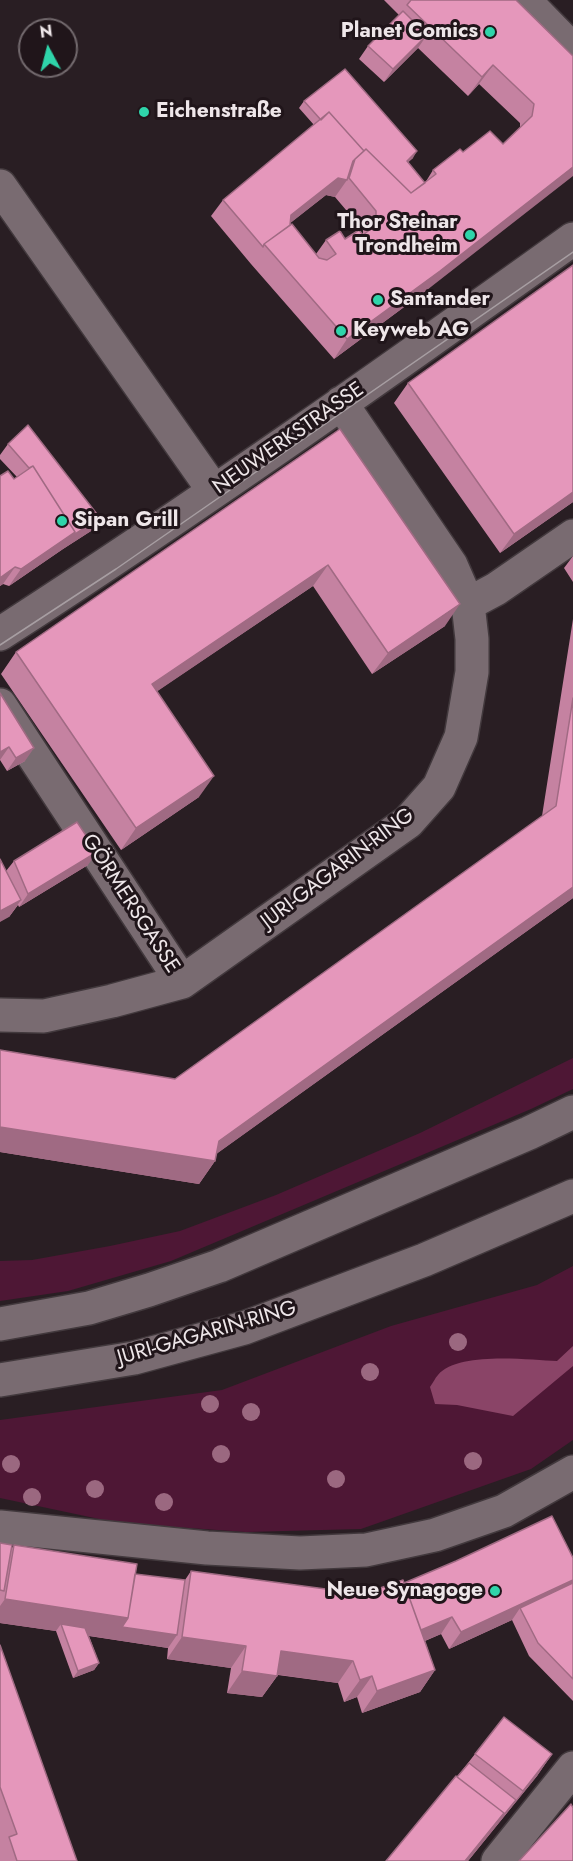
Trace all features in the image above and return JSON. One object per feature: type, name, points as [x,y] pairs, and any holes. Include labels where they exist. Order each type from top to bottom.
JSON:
[{"type":"street","points":[[524,0],[573,50]]},
{"type":"street","points":[[0,186],[214,491]]},
{"type":"street","name":"NEUWERKSTRASSE","points":[[0,634],[122,555],[419,350],[573,239]]},
{"type":"street","name":"JURI-GAGARIN-RING","points":[[0,1015],[44,1016],[182,982],[408,822],[439,787],[460,737],[472,672],[472,639],[468,604],[451,565],[341,403]]},
{"type":"street","points":[[468,604],[496,589],[573,536]]},
{"type":"street","name":"GÖRMERSGASSE","points":[[0,705],[182,982]]},
{"type":"street","points":[[0,1324],[89,1308],[219,1266],[530,1133],[573,1112]]},
{"type":"street","name":"JURI-GAGARIN-RING","points":[[0,1380],[134,1358],[244,1328],[424,1260],[573,1196]]},
{"type":"street","points":[[0,1527],[207,1548],[300,1553],[366,1550],[435,1535],[504,1511],[573,1472]]},
{"type":"street","points":[[498,1861],[562,1803],[573,1768]]},
{"type":"shaded area","points":[[573,1058],[573,1089],[531,1109],[171,1261],[68,1291],[0,1301],[0,1261],[32,1260],[180,1231],[276,1195],[420,1133]]},
{"type":"shaded area","points":[[573,1266],[573,1440],[531,1469],[361,1529],[246,1532],[118,1523],[0,1498],[0,1420],[222,1390],[391,1326],[537,1285]]},
{"type":"shaded area","points":[[573,1346],[573,1366],[513,1416],[457,1405],[435,1404],[430,1387],[438,1375],[448,1367],[477,1360],[494,1359],[557,1361]]},
{"type":"building","points":[[411,0],[516,0],[573,56],[573,167],[440,271],[347,339],[264,244],[292,224],[319,258],[327,260],[336,254],[326,240],[340,231],[345,239],[359,230],[363,235],[376,225],[376,211],[349,178],[355,159],[366,149],[411,193],[436,174],[433,170],[460,149],[463,152],[490,131],[503,144],[532,116],[534,104],[493,65],[482,77],[407,5]]},
{"type":"building","points":[[403,11],[427,35],[393,69],[368,46]]},
{"type":"building","points":[[345,69],[417,151],[407,161],[425,183],[411,193],[366,149],[364,151],[329,112],[321,120],[304,101]]},
{"type":"building","points":[[329,112],[364,151],[353,161],[347,180],[338,178],[291,215],[290,225],[263,247],[223,200]]},
{"type":"building","points":[[573,265],[573,492],[514,534],[408,383]]},
{"type":"building","points":[[28,425],[100,518],[72,536],[75,532],[33,466],[29,468],[8,444]]},
{"type":"building","points":[[340,429],[460,604],[388,653],[328,565],[152,684],[214,776],[136,828],[16,652]]},
{"type":"building","points":[[33,466],[75,532],[21,569],[15,567],[0,578],[0,476],[8,471],[14,479]]},
{"type":"building","points":[[0,693],[34,748],[16,758],[9,747],[0,752]]},
{"type":"building","points":[[573,698],[573,887],[219,1141],[215,1161],[0,1127],[0,1050],[175,1079],[556,806]]},
{"type":"building","points":[[77,822],[97,852],[28,894],[14,861]]},
{"type":"building","points":[[0,859],[21,900],[0,911]]},
{"type":"building","name":"Neue Synagoge","points":[[552,1516],[573,1558],[573,1580],[461,1632],[452,1617],[421,1630],[404,1583]]},
{"type":"building","points":[[0,1543],[12,1545],[4,1591],[0,1590]]},
{"type":"building","points":[[14,1545],[137,1564],[128,1618],[5,1599]]},
{"type":"building","points":[[191,1571],[363,1594],[403,1580],[435,1670],[377,1691],[372,1676],[360,1680],[353,1661],[281,1651],[277,1676],[242,1671],[246,1646],[182,1637]]},
{"type":"building","points":[[135,1574],[185,1580],[177,1635],[122,1627],[128,1618]]},
{"type":"building","points":[[573,1583],[573,1679],[538,1643],[520,1608]]},
{"type":"building","points":[[61,1624],[85,1628],[99,1663],[78,1671]]},
{"type":"building","points":[[0,1645],[77,1861],[17,1861],[9,1837],[17,1834],[0,1787]]},
{"type":"building","points":[[504,1717],[552,1754],[523,1791],[475,1754]]},
{"type":"building","points":[[469,1763],[516,1800],[498,1822],[504,1813],[457,1777]]},
{"type":"building","points":[[456,1776],[504,1813],[465,1861],[386,1861]]},
{"type":"building","points":[[571,1804],[573,1808],[573,1861],[519,1861]]},
{"type":"tram line","points":[[0,645],[116,569],[573,252]]},
{"type":"place","name":"Planet Comics","points":[[490,32]]},
{"type":"place","name":"Eichenstraße","points":[[144,112]]},
{"type":"place","name":"Thor Steinar Trondheim","points":[[470,235]]},
{"type":"place","name":"Santander","points":[[378,300]]},
{"type":"place","name":"Keyweb AG","points":[[341,331]]},
{"type":"place","name":"Sipan Grill","points":[[62,521]]},
{"type":"place","name":"Neue Synagoge","points":[[495,1591]]}]
